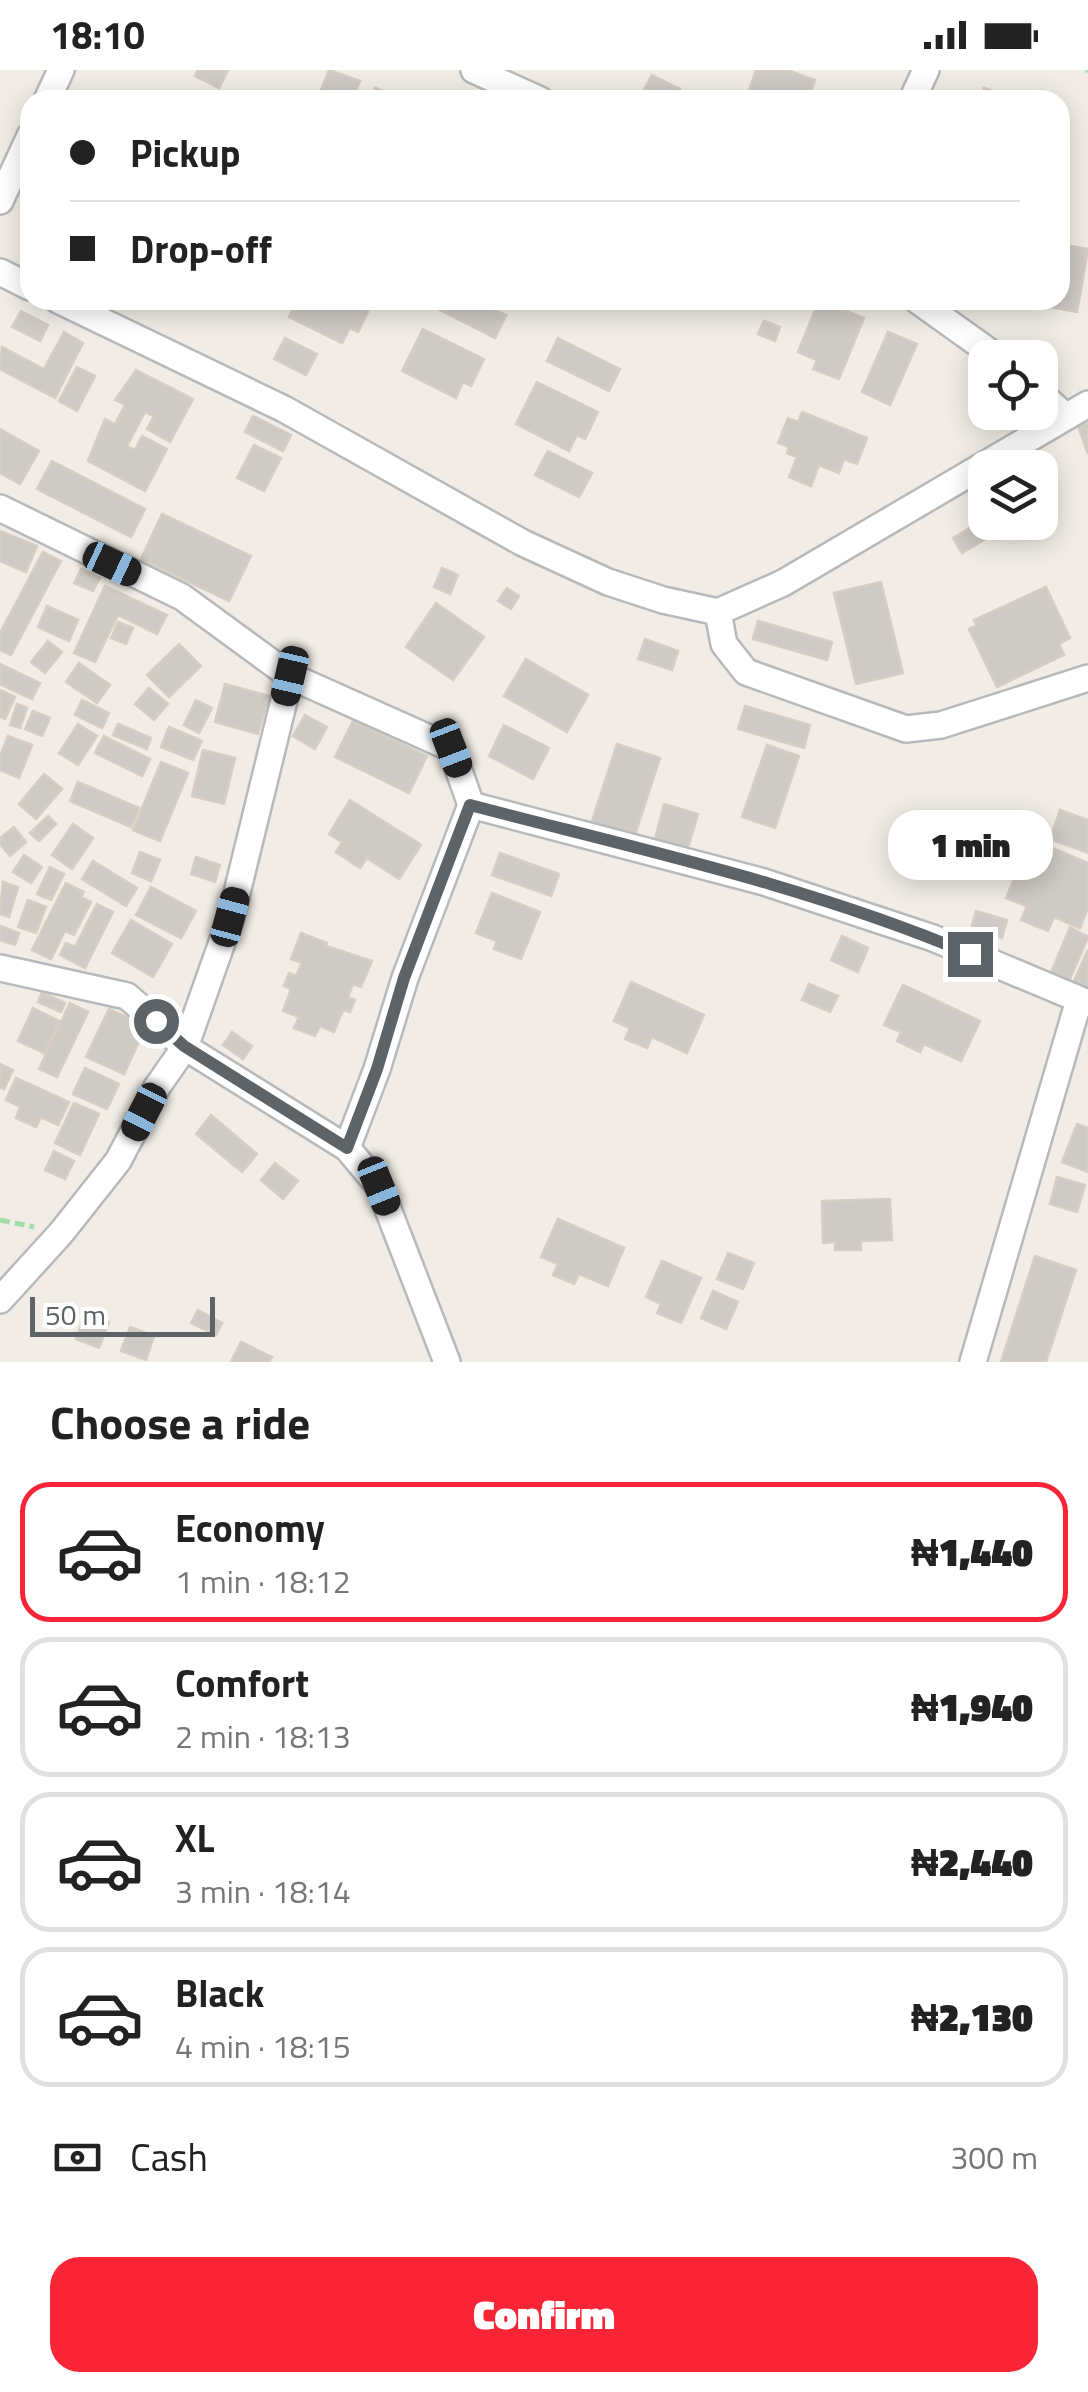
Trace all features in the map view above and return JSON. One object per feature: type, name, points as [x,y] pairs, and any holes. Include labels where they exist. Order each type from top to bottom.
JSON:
[{"type":"street","points":[[483,72],[520,90]]},
{"type":"street","points":[[0,201],[20,158]]},
{"type":"street","points":[[79,310],[284,409],[523,543],[608,582],[718,612],[783,583],[1077,410]]},
{"type":"street","points":[[931,310],[973,340]]},
{"type":"street","points":[[0,508],[182,597],[290,676],[451,748],[470,805],[404,978],[377,1069],[347,1148]]},
{"type":"street","points":[[718,612],[724,644],[746,672],[906,729],[942,725],[1088,678]]},
{"type":"street","points":[[0,1300],[61,1233],[118,1161],[157,1087],[184,1046],[230,917],[290,676]]},
{"type":"street","points":[[470,805],[764,882],[933,938],[1084,1002],[973,1362]]},
{"type":"street","points":[[0,968],[127,996],[184,1046],[347,1148],[379,1186],[447,1362]]},
{"type":"building","points":[[198,70],[228,70],[219,88],[195,76]]},
{"type":"building","points":[[329,70],[360,81],[356,90],[321,90]]},
{"type":"building","points":[[756,70],[787,70],[815,80],[812,90],[749,90]]},
{"type":"building","points":[[652,75],[680,89],[679,90],[644,90]]},
{"type":"building","points":[[1070,246],[1088,249],[1077,312],[1066,310],[1070,310]]},
{"type":"building","points":[[292,310],[369,310],[358,332],[350,328],[342,343],[289,317]]},
{"type":"building","points":[[440,310],[496,310],[506,315],[495,338]]},
{"type":"building","points":[[815,310],[844,310],[864,318],[839,379],[813,369],[817,360],[798,352]]},
{"type":"building","points":[[21,311],[48,325],[40,341],[12,327]]},
{"type":"building","points":[[764,321],[780,327],[775,341],[758,334]]},
{"type":"building","points":[[423,329],[484,359],[471,386],[463,382],[456,398],[402,371]]},
{"type":"building","points":[[64,332],[83,343],[55,398],[0,369],[2,347],[44,369]]},
{"type":"building","points":[[888,332],[917,344],[890,405],[862,392]]},
{"type":"building","points":[[285,338],[317,354],[306,375],[274,359]]},
{"type":"building","points":[[558,338],[620,369],[609,391],[547,361]]},
{"type":"building","points":[[77,367],[95,376],[77,411],[59,401]]},
{"type":"building","points":[[136,370],[193,399],[170,442],[147,429],[154,416],[145,412],[127,446],[135,450],[142,436],[167,449],[145,491],[88,461],[105,419],[115,424],[125,405],[115,400]]},
{"type":"building","points":[[537,382],[598,412],[585,439],[577,435],[569,451],[516,424]]},
{"type":"building","points":[[802,412],[867,438],[857,464],[844,459],[839,473],[819,465],[811,486],[789,477],[797,457],[787,453],[789,447],[778,443],[788,418],[798,422]]},
{"type":"building","points":[[253,416],[291,435],[283,451],[245,432]]},
{"type":"building","points":[[1088,423],[1088,454],[1078,426]]},
{"type":"building","points":[[0,429],[39,451],[20,484],[0,473]]},
{"type":"building","points":[[254,445],[281,458],[264,491],[237,478]]},
{"type":"building","points":[[548,451],[592,473],[579,497],[535,475]]},
{"type":"building","points":[[52,461],[145,509],[131,537],[37,489]]},
{"type":"building","points":[[162,514],[251,556],[229,601],[141,559]]},
{"type":"building","points":[[968,529],[968,540],[984,540],[962,553],[953,538]]},
{"type":"building","points":[[0,531],[37,546],[26,572],[0,561]]},
{"type":"building","points":[[43,552],[61,561],[11,655],[0,650],[0,633]]},
{"type":"building","points":[[442,568],[458,575],[450,594],[434,587]]},
{"type":"building","points":[[81,569],[100,578],[93,591],[74,583]]},
{"type":"building","points":[[881,582],[903,673],[856,684],[834,593]]},
{"type":"building","points":[[105,586],[167,615],[157,634],[118,615],[95,662],[74,653]]},
{"type":"building","points":[[1046,587],[1070,638],[1059,644],[1064,655],[997,687],[969,629],[977,625],[974,620]]},
{"type":"building","points":[[507,588],[519,596],[511,609],[498,601]]},
{"type":"building","points":[[436,603],[484,637],[453,680],[406,647]]},
{"type":"building","points":[[47,606],[78,620],[69,641],[38,627]]},
{"type":"building","points":[[758,621],[832,642],[827,660],[753,639]]},
{"type":"building","points":[[118,622],[133,628],[126,644],[111,638]]},
{"type":"building","points":[[645,639],[678,651],[672,670],[638,659]]},
{"type":"building","points":[[48,641],[62,652],[45,673],[31,662]]},
{"type":"building","points":[[179,644],[201,666],[169,697],[147,675]]},
{"type":"building","points":[[526,659],[588,695],[567,732],[504,696]]},
{"type":"building","points":[[79,663],[110,685],[97,703],[66,682]]},
{"type":"building","points":[[0,664],[40,683],[32,699],[0,684]]},
{"type":"building","points":[[225,684],[269,696],[258,734],[215,722]]},
{"type":"building","points":[[149,688],[168,704],[154,720],[135,704]]},
{"type":"building","points":[[0,690],[15,697],[5,719],[0,717]]},
{"type":"building","points":[[82,700],[109,713],[102,728],[75,715]]},
{"type":"building","points":[[196,700],[212,708],[199,733],[184,725]]},
{"type":"building","points":[[17,704],[27,708],[20,728],[10,725]]},
{"type":"building","points":[[745,706],[810,725],[804,748],[738,729]]},
{"type":"building","points":[[33,711],[50,718],[42,736],[25,729]]},
{"type":"building","points":[[305,715],[327,727],[315,749],[293,736]]},
{"type":"building","points":[[353,721],[427,756],[409,793],[335,757]]},
{"type":"building","points":[[78,724],[97,736],[78,765],[59,753]]},
{"type":"building","points":[[118,724],[151,738],[147,749],[113,735]]},
{"type":"building","points":[[504,725],[549,748],[533,779],[489,756]]},
{"type":"building","points":[[169,727],[202,741],[193,760],[161,747]]},
{"type":"building","points":[[8,736],[32,745],[19,778],[0,770],[0,756]]},
{"type":"building","points":[[104,736],[150,759],[142,776],[95,753]]},
{"type":"building","points":[[617,744],[660,758],[633,841],[590,827]]},
{"type":"building","points":[[767,745],[799,756],[775,828],[742,817]]},
{"type":"building","points":[[203,750],[235,758],[224,804],[192,796]]},
{"type":"building","points":[[161,762],[188,773],[160,841],[133,830]]},
{"type":"building","points":[[44,774],[62,789],[36,819],[19,804]]},
{"type":"building","points":[[78,782],[139,808],[131,827],[70,801]]},
{"type":"building","points":[[350,800],[421,845],[399,879],[367,858],[360,868],[336,852],[342,842],[329,834]]},
{"type":"building","points":[[664,804],[698,814],[688,848],[655,839]]},
{"type":"building","points":[[1060,810],[1088,820],[1088,853],[1050,839]]},
{"type":"building","points":[[48,816],[56,824],[39,841],[30,833]]},
{"type":"building","points":[[73,824],[93,838],[72,869],[52,855]]},
{"type":"building","points":[[14,827],[26,842],[10,856],[0,838]]},
{"type":"building","points":[[1031,839],[1088,863],[1088,908],[1080,928],[1054,917],[1048,931],[1021,920],[1027,906],[1006,898]]},
{"type":"building","points":[[140,852],[160,860],[151,881],[132,873]]},
{"type":"building","points":[[500,853],[559,874],[551,896],[492,875]]},
{"type":"building","points":[[24,855],[42,867],[31,883],[13,872]]},
{"type":"building","points":[[196,857],[220,865],[215,882],[191,874]]},
{"type":"building","points":[[93,861],[137,888],[126,906],[82,879]]},
{"type":"building","points":[[50,867],[64,874],[51,900],[37,894]]},
{"type":"building","points":[[3,882],[18,887],[9,917],[0,914]]},
{"type":"building","points":[[66,883],[84,892],[81,897],[91,902],[74,935],[65,931],[51,959],[32,950]]},
{"type":"building","points":[[151,887],[196,911],[181,938],[136,915]]},
{"type":"building","points":[[492,893],[540,912],[521,959],[494,949],[497,941],[476,933]]},
{"type":"building","points":[[28,900],[46,907],[36,933],[18,927]]},
{"type":"building","points":[[97,904],[113,912],[85,968],[60,955],[66,943],[75,947]]},
{"type":"building","points":[[976,911],[1007,920],[1002,938],[971,929]]},
{"type":"building","points":[[131,920],[172,944],[153,977],[112,953]]},
{"type":"building","points":[[0,926],[19,933],[15,945],[0,940]]},
{"type":"building","points":[[1070,927],[1088,937],[1068,983],[1050,975]]},
{"type":"building","points":[[301,933],[372,961],[361,987],[353,984],[348,997],[355,1000],[350,1012],[343,1010],[334,1032],[320,1026],[315,1036],[294,1028],[299,1017],[283,1011],[291,989],[284,986],[289,973],[296,976],[302,963],[291,959]]},
{"type":"building","points":[[842,936],[868,948],[858,972],[831,960]]},
{"type":"building","points":[[1088,950],[1088,987],[1074,981]]},
{"type":"building","points":[[631,982],[704,1015],[687,1053],[652,1037],[647,1048],[625,1039],[630,1028],[614,1021]]},
{"type":"building","points":[[809,984],[838,996],[830,1012],[802,1000]]},
{"type":"building","points":[[903,985],[980,1021],[961,1061],[924,1044],[920,1052],[897,1041],[901,1032],[884,1025]]},
{"type":"building","points":[[42,992],[65,1003],[61,1012],[38,1002]]},
{"type":"building","points":[[70,1003],[88,1012],[57,1077],[39,1069]]},
{"type":"building","points":[[33,1008],[59,1021],[44,1053],[18,1041]]},
{"type":"building","points":[[109,1009],[146,1026],[124,1074],[86,1057]]},
{"type":"building","points":[[232,1032],[252,1046],[243,1059],[223,1045]]},
{"type":"building","points":[[0,1064],[13,1070],[4,1089],[0,1087]]},
{"type":"building","points":[[85,1068],[119,1084],[107,1109],[73,1094]]},
{"type":"building","points":[[16,1078],[69,1102],[58,1125],[41,1117],[36,1127],[16,1118],[20,1107],[6,1100]]},
{"type":"building","points":[[74,1103],[99,1114],[80,1155],[55,1143]]},
{"type":"building","points":[[211,1115],[257,1154],[242,1172],[196,1134]]},
{"type":"building","points":[[1077,1124],[1088,1128],[1088,1172],[1062,1162]]},
{"type":"building","points":[[54,1151],[74,1161],[65,1179],[45,1170]]},
{"type":"building","points":[[275,1163],[298,1181],[283,1199],[261,1180]]},
{"type":"building","points":[[1057,1177],[1085,1185],[1077,1212],[1050,1204]]},
{"type":"building","points":[[890,1199],[892,1240],[861,1241],[861,1250],[835,1250],[835,1242],[823,1243],[822,1201]]},
{"type":"building","points":[[558,1219],[624,1248],[608,1286],[579,1274],[574,1284],[553,1275],[558,1264],[541,1257]]},
{"type":"building","points":[[728,1253],[754,1263],[743,1289],[717,1279]]},
{"type":"building","points":[[1035,1256],[1076,1270],[1046,1362],[1001,1362]]},
{"type":"building","points":[[662,1261],[701,1278],[681,1323],[657,1313],[661,1304],[646,1297]]},
{"type":"building","points":[[713,1291],[738,1302],[726,1329],[701,1318]]},
{"type":"building","points":[[198,1310],[222,1323],[216,1335],[191,1323]]},
{"type":"building","points":[[85,1313],[109,1322],[99,1348],[76,1339]]},
{"type":"building","points":[[130,1327],[154,1336],[146,1360],[121,1351]]},
{"type":"building","points":[[241,1342],[272,1357],[269,1362],[231,1362]]},
{"type":"route","points":[[156,1021],[184,1046],[347,1148],[377,1069],[404,978],[470,805],[764,882],[970,954]]}]
